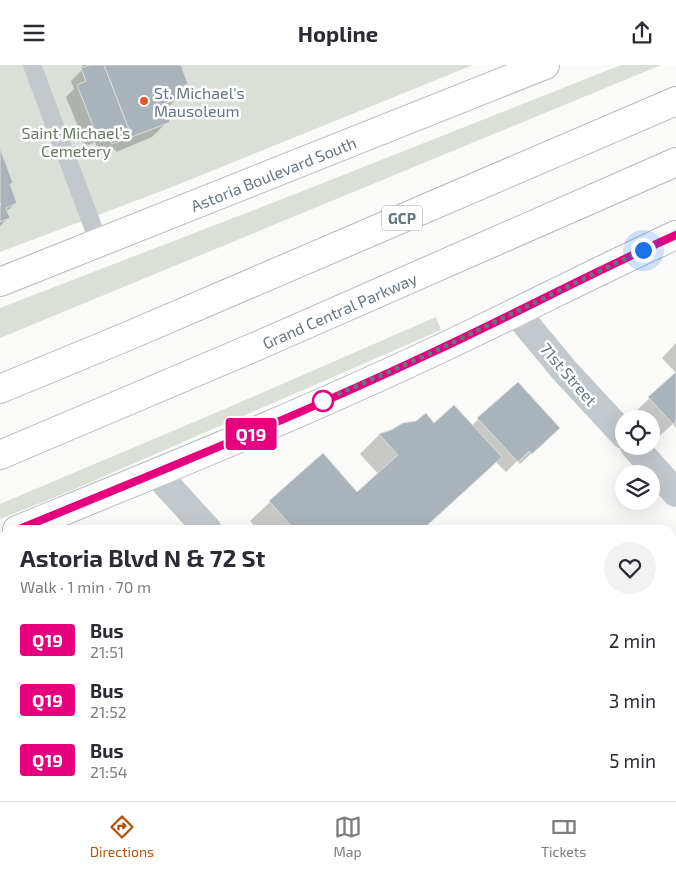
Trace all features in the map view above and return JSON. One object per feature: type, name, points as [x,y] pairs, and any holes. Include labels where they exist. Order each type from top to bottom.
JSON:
[{"type":"main road","name":"Astoria Boulevard South","points":[[0,282],[545,65]]},
{"type":"main road","name":"GCP","points":[[0,389],[676,101]]},
{"type":"main road","name":"Grand Central Parkway","points":[[0,455],[257,346],[676,162]]},
{"type":"main road","points":[[28,525],[255,432],[423,357],[676,235]]},
{"type":"main road","points":[[0,375],[128,336]]},
{"type":"main road","points":[[0,462],[48,435]]},
{"type":"street","name":"71st Street","points":[[515,311],[564,370],[615,425]]},
{"type":"street","points":[[642,455],[676,493]]},
{"type":"street","points":[[156,473],[203,525]]},
{"type":"lane","points":[[32,65],[99,243]]},
{"type":"green space","name":"Saint Michael’s Cemetery","points":[[0,65],[473,65],[167,189],[0,252]]},
{"type":"green space","points":[[621,65],[661,65],[0,338],[0,308]]},
{"type":"green space","points":[[436,317],[441,330],[68,492],[0,519],[0,504]]},
{"type":"building","points":[[90,65],[104,65],[132,137],[112,144],[107,132],[97,136],[77,85],[86,81],[81,68]]},
{"type":"building","name":"St. Michael's Mausoleum","points":[[104,65],[181,65],[188,84],[176,89],[179,98],[163,104],[170,122],[132,137]]},
{"type":"building","points":[[0,148],[13,183],[10,184],[17,203],[6,208],[10,218],[0,222],[1,205]]},
{"type":"building","points":[[676,372],[676,421],[673,424],[648,397]]},
{"type":"building","points":[[518,382],[560,428],[532,454],[529,451],[518,462],[477,418]]},
{"type":"building","points":[[454,405],[502,457],[427,525],[291,525],[269,501],[323,453],[357,492],[398,455],[379,434],[403,423],[416,421],[426,413],[434,423]]},
{"type":"bus line","name":"Q19","points":[[29,525],[246,436],[323,402],[431,353],[580,279],[676,235]]},
{"type":"place","name":"St. Michael's Mausoleum","points":[[144,101]]},
{"type":"route","points":[[323,401],[431,353],[643,250]]}]
